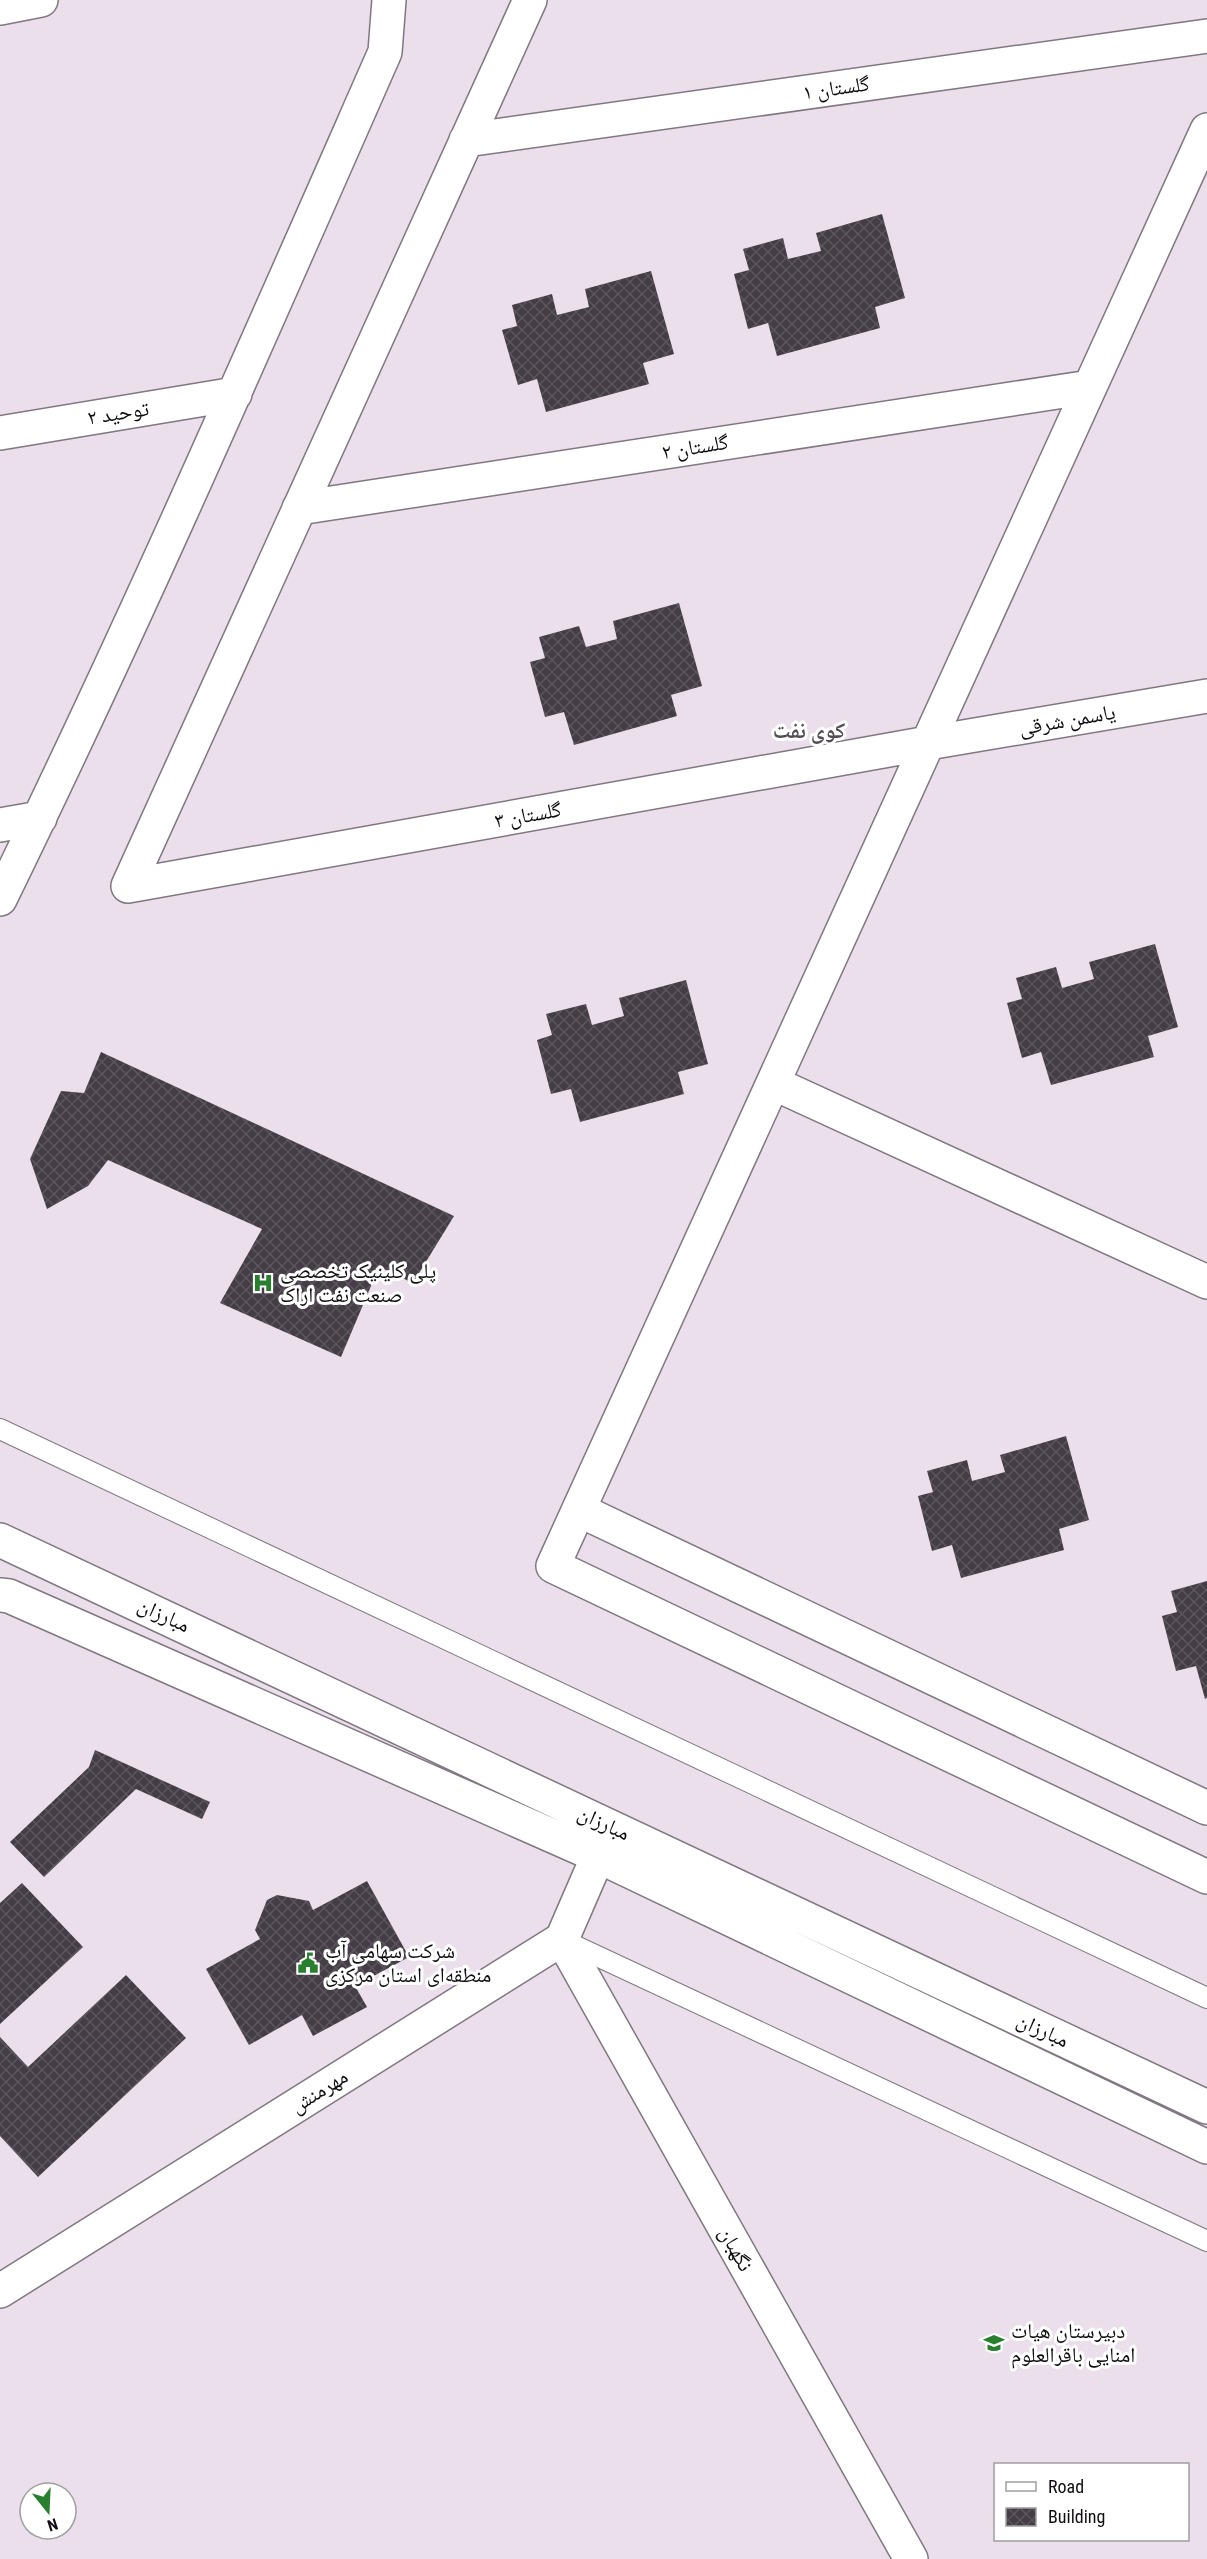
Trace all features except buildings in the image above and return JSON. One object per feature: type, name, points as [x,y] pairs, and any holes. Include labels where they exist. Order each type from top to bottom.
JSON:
[{"type":"street","points":[[0,8],[41,0]]},
{"type":"street","points":[[0,900],[236,394],[385,52],[389,0]]},
{"type":"street","points":[[299,508],[530,0]]},
{"type":"street","name":"گلستان ۱","points":[[466,140],[1207,36]]},
{"type":"street","points":[[1207,130],[553,1566],[1207,1877]]},
{"type":"street","name":"گلستان ۲","points":[[299,508],[1090,387]]},
{"type":"street","name":"توحید ۲","points":[[0,433],[236,394]]},
{"type":"street","name":"گلستان ۳","points":[[299,508],[128,886],[928,743]]},
{"type":"street","name":"یاسمن شرقی","points":[[928,743],[1207,696]]},
{"type":"street","points":[[0,825],[40,818]]},
{"type":"street","points":[[773,1083],[1207,1282]]},
{"type":"street","points":[[579,1510],[1207,1808]]},
{"type":"street","name":"مبارزان","points":[[0,1540],[1207,2107]]},
{"type":"street","name":"مبارزان","points":[[0,1595],[9,1596],[598,1856],[1207,2147]]},
{"type":"street","points":[[562,1939],[598,1856]]},
{"type":"street","name":"مهرمنش","points":[[0,2291],[562,1939]]},
{"type":"street","name":"نگهبان","points":[[562,1939],[911,2559]]},
{"type":"lane","points":[[0,1430],[1207,1998]]},
{"type":"lane","points":[[562,1939],[1207,2241]]},
{"type":"place","name":"پلی کلینیک تخصصی صنعت نفت اراک","points":[[263,1283]]},
{"type":"place","name":"شرکت سهامی آب منطقه‌ای استان مرکزی","points":[[308,1963]]},
{"type":"place","name":"دبیرستان هیات امنایی باقرالعلوم","points":[[994,2343]]},
{"type":"district","name":"کوی نفت","points":[[809,730]]}]
